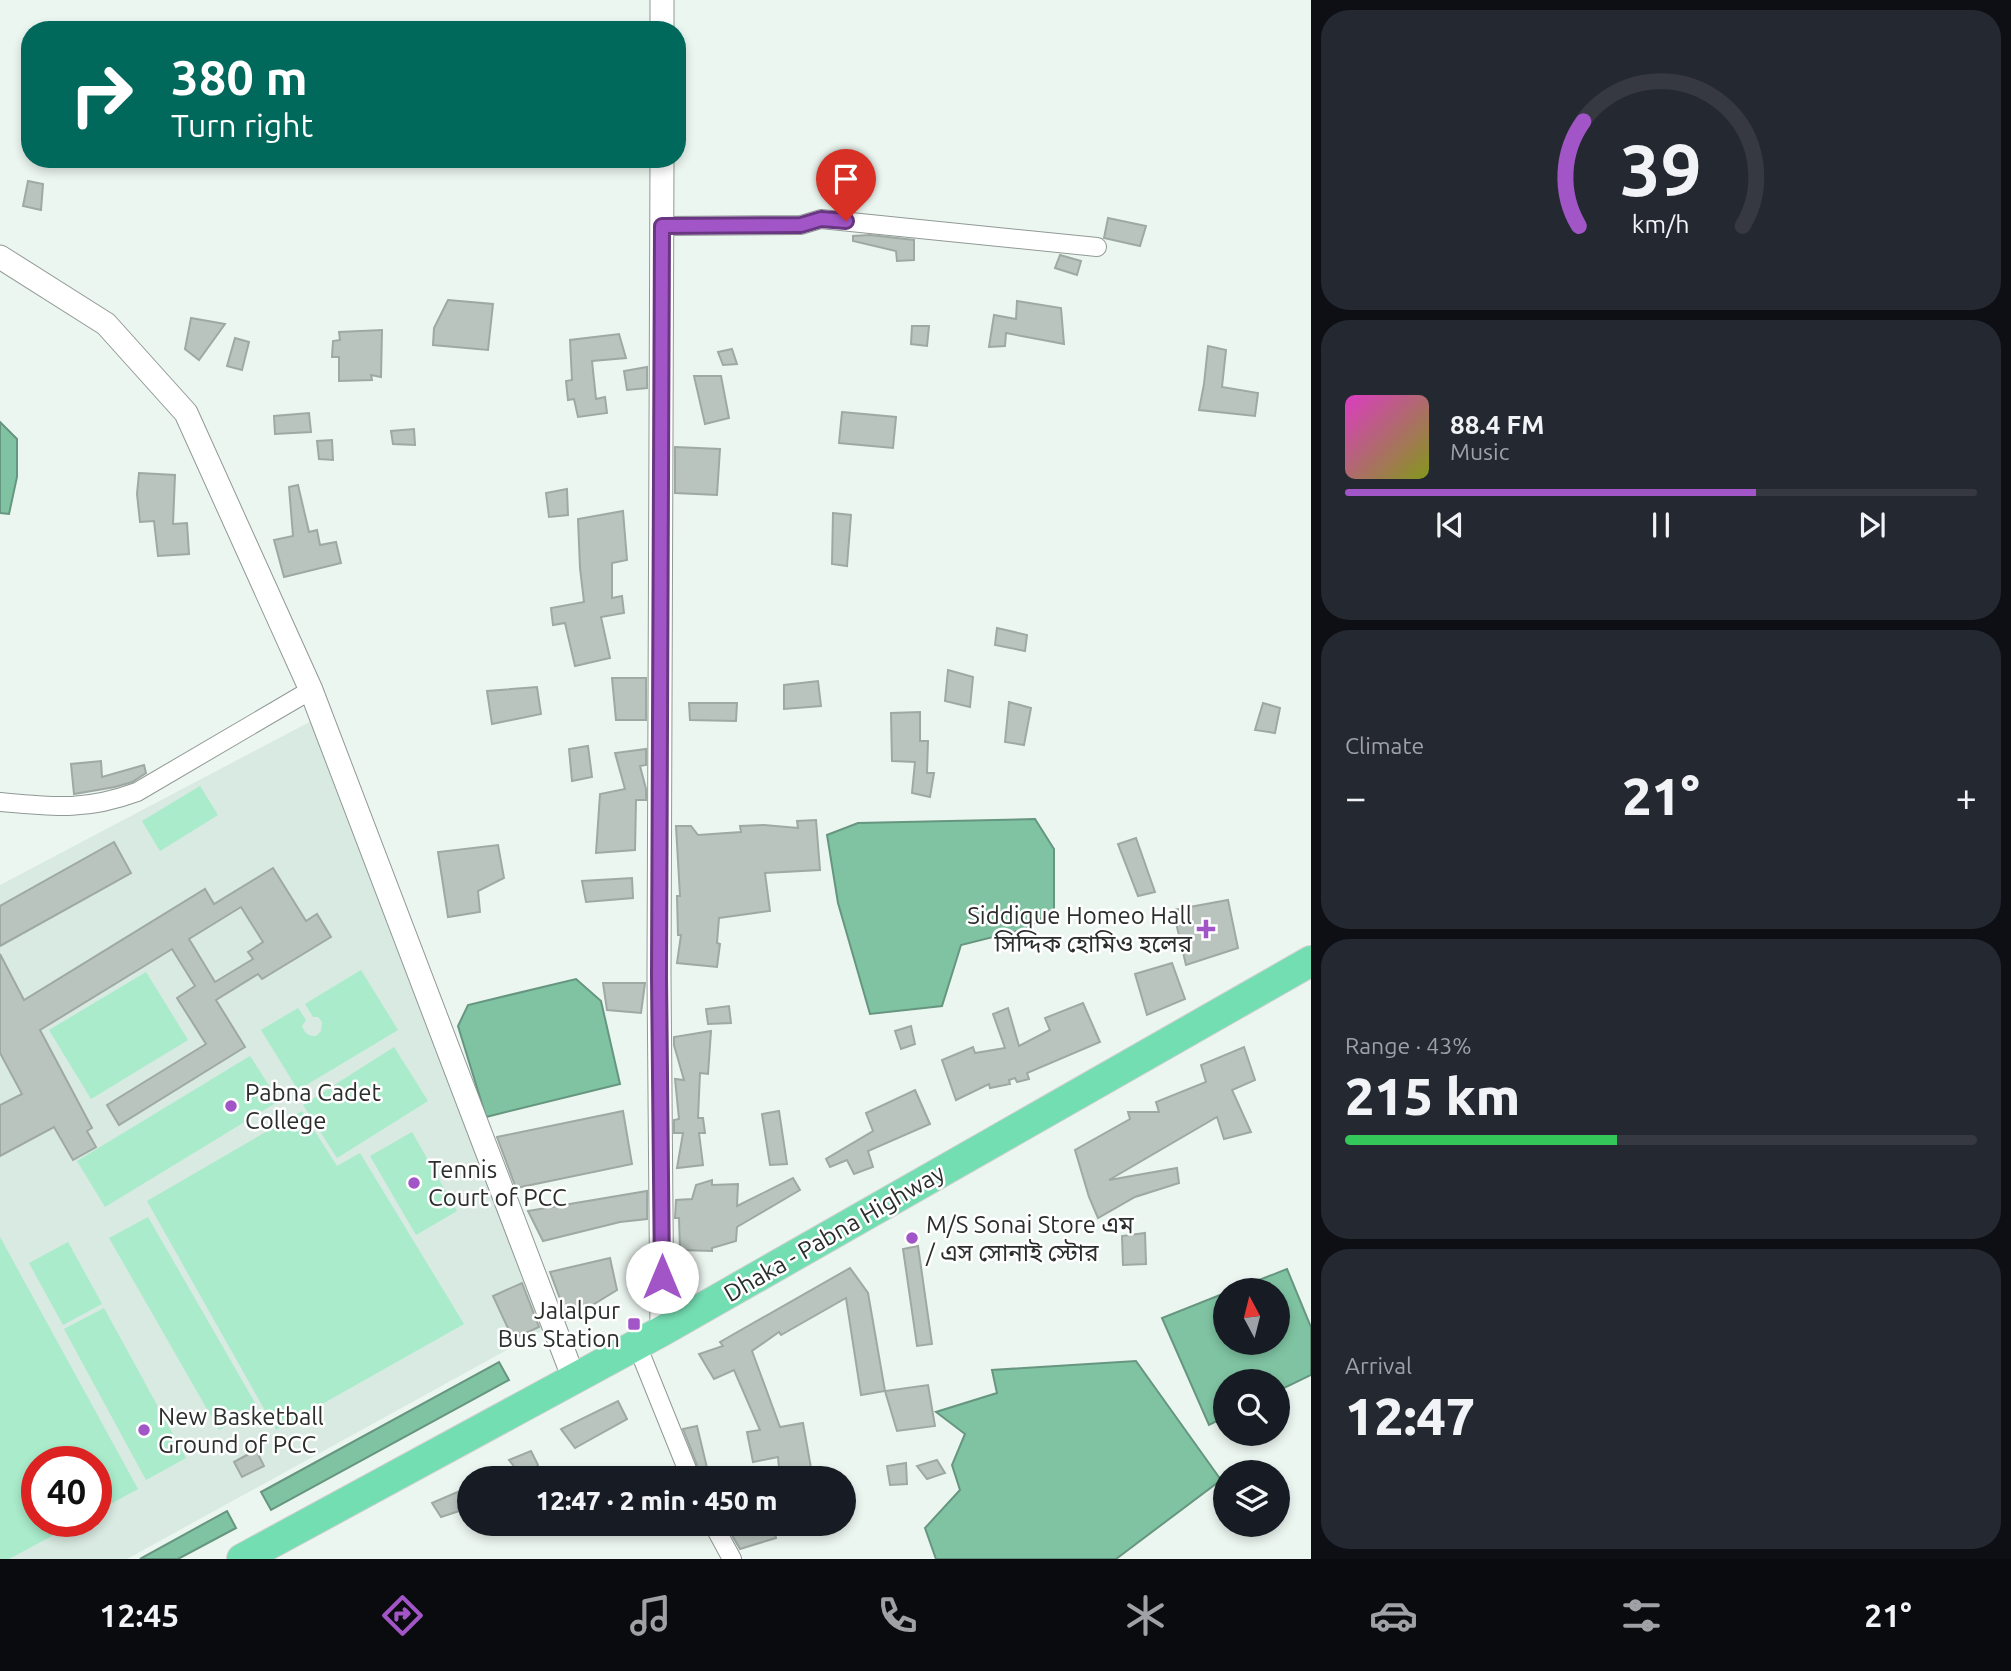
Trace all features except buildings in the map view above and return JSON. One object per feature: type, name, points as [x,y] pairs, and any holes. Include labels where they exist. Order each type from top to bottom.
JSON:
[{"type":"highway","name":"Dhaka - Pabna Highway","points":[[242,1559],[650,1338],[1311,961]]},
{"type":"street","points":[[662,0],[662,21]]},
{"type":"street","points":[[662,168],[659,976],[650,1338],[687,1466]]},
{"type":"street","points":[[662,226],[801,225],[821,219],[1097,247]]},
{"type":"street","points":[[0,257],[106,324],[186,413],[311,690],[575,1379]]},
{"type":"street","points":[[0,802],[74,807],[98,805],[137,792],[311,690]]},
{"type":"street","points":[[720,1536],[732,1559]]},
{"type":"shaded area","points":[[0,422],[17,439],[17,477],[9,514],[0,513]]},
{"type":"shaded area","name":"Pabna Cadet College","points":[[315,719],[547,1328],[127,1559],[0,1559],[0,885]]},
{"type":"shaded area","points":[[200,786],[218,815],[160,851],[142,821]]},
{"type":"shaded area","points":[[1035,819],[1054,849],[1054,910],[1025,929],[961,945],[942,1006],[870,1014],[838,903],[827,835],[858,823]]},
{"type":"shaded area","points":[[361,970],[398,1030],[298,1090],[261,1030],[298,1008],[306,1020],[302,1026],[304,1031],[316,1036],[321,1031],[322,1022],[318,1017],[313,1017],[305,1004]]},
{"type":"shaded area","points":[[146,972],[188,1040],[91,1099],[49,1030]]},
{"type":"shaded area","points":[[576,979],[601,1001],[620,1084],[486,1117],[458,1026],[468,1005]]},
{"type":"shaded area","points":[[394,1047],[428,1101],[337,1158],[303,1105]]},
{"type":"shaded area","points":[[250,1056],[279,1101],[105,1207],[77,1161]]},
{"type":"shaded area","points":[[302,1111],[337,1166],[360,1153],[464,1324],[276,1430],[147,1201]]},
{"type":"shaded area","name":"Tennis Court of PCC","points":[[412,1132],[457,1211],[416,1235],[370,1156]]},
{"type":"shaded area","points":[[148,1217],[258,1408],[219,1430],[109,1238]]},
{"type":"shaded area","points":[[0,1237],[138,1489],[112,1503],[112,1446],[21,1446],[21,1537],[50,1537],[9,1559],[0,1559]]},
{"type":"shaded area","points":[[68,1242],[102,1304],[63,1325],[29,1263]]},
{"type":"shaded area","points":[[1287,1269],[1311,1327],[1311,1375],[1290,1385],[1290,1369],[1213,1369],[1213,1423],[1209,1425],[1162,1318],[1213,1298],[1213,1355],[1290,1355],[1290,1278],[1264,1278]]},
{"type":"shaded area","points":[[104,1308],[186,1458],[146,1480],[64,1329]]},
{"type":"shaded area","points":[[1136,1361],[1213,1469],[1213,1486],[1116,1559],[936,1559],[925,1528],[960,1490],[952,1465],[965,1434],[936,1412],[997,1393],[992,1370]]},
{"type":"shaded area","points":[[499,1362],[509,1380],[271,1510],[261,1492]]},
{"type":"shaded area","points":[[227,1511],[236,1528],[178,1559],[140,1559]]},
{"type":"place","name":"Siddique Homeo Hall সিদ্দিক হোমিও হলের","points":[[1206,929]]},
{"type":"place","name":"Pabna Cadet College","points":[[231,1106]]},
{"type":"place","name":"Tennis Court of PCC","points":[[414,1183]]},
{"type":"place","name":"M/S Sonai Store এম / এস সোনাই স্টোর","points":[[912,1238]]},
{"type":"place","name":"Jalalpur Bus Station","points":[[634,1324]]},
{"type":"place","name":"New Basketball Ground of PCC","points":[[144,1430]]},
{"type":"route","points":[[662,1277],[659,976],[662,226],[801,225],[821,219],[846,221]]}]
